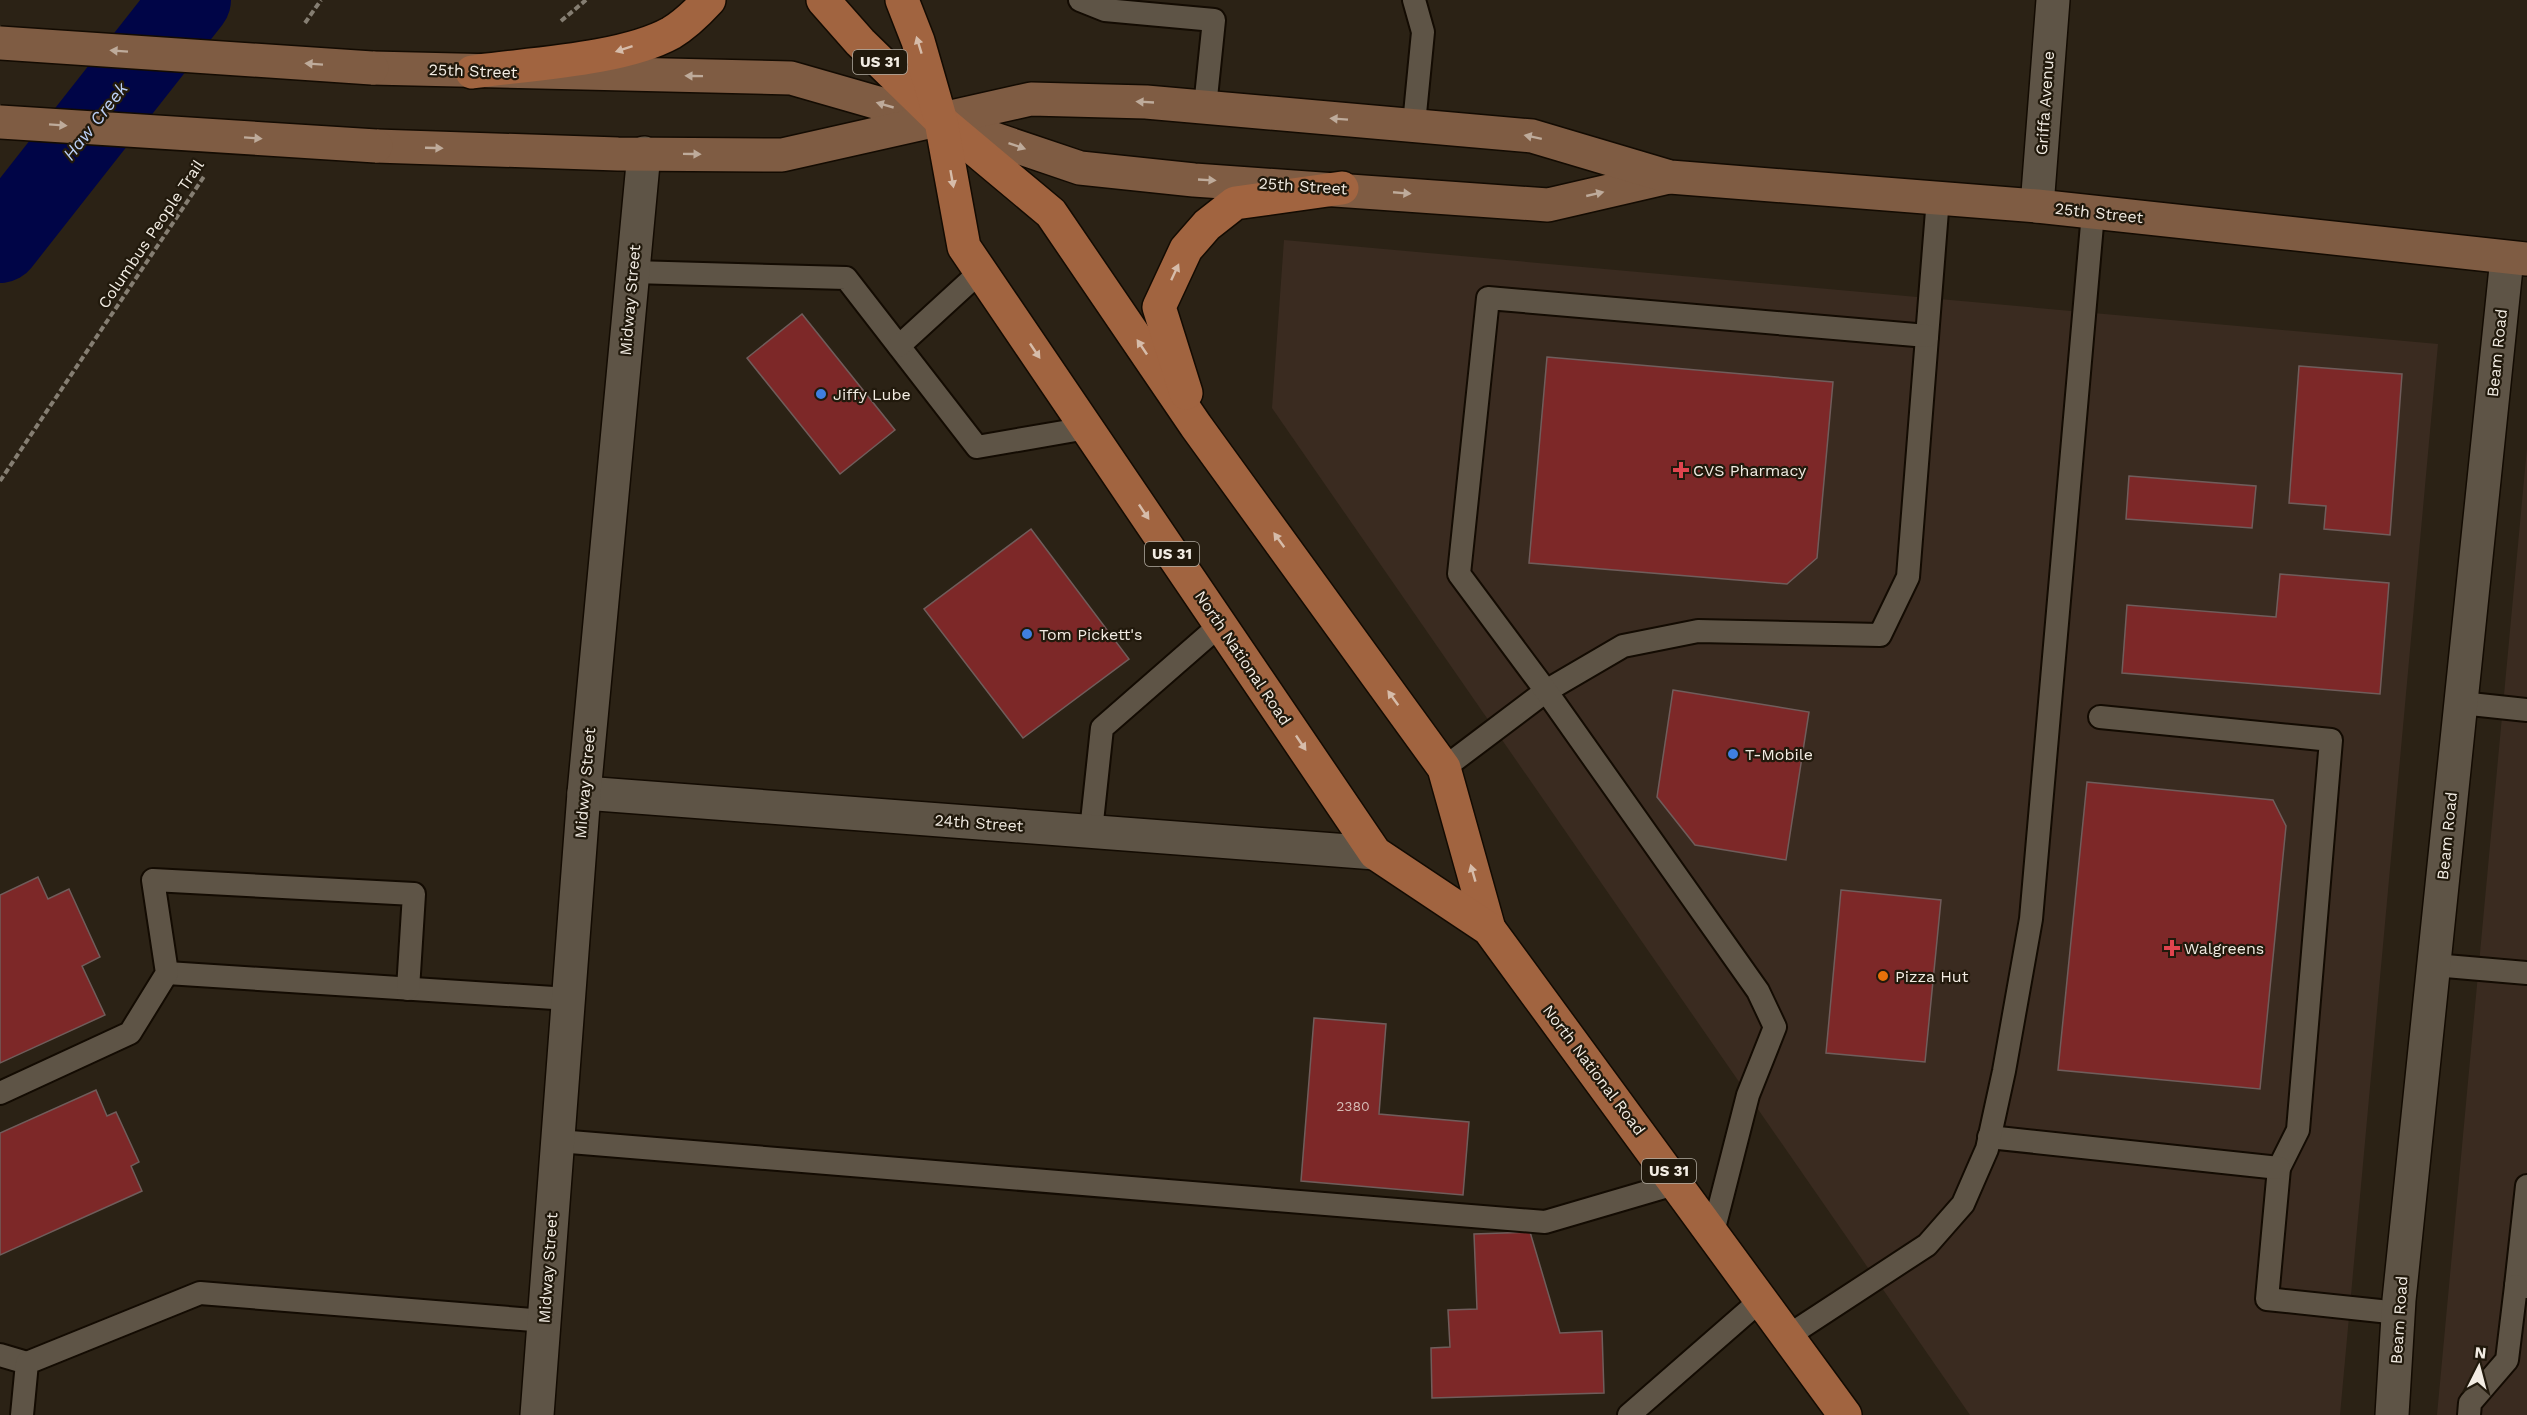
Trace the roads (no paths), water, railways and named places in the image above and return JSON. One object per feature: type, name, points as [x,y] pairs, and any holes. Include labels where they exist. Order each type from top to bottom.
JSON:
[{"type":"main road","points":[[472,72],[611,53],[669,34],[689,21],[709,0]]},
{"type":"main road","name":"North National Road","points":[[823,0],[860,42],[941,121],[1051,213],[1196,426],[1444,768],[1489,929]]},
{"type":"main road","name":"North National Road","points":[[902,0],[918,41],[941,121],[964,247],[1375,853],[1489,929],[1678,1183],[1845,1415]]},
{"type":"main road","name":"25th Street","points":[[0,43],[372,68],[791,78],[941,121],[1080,168],[1194,180],[1342,188],[1548,205],[1670,177]]},
{"type":"main road","name":"25th Street","points":[[0,122],[376,146],[782,155],[1031,99],[1146,102],[1532,136],[1670,177],[2037,206],[2517,258]]},
{"type":"main road","points":[[1196,426],[1159,307],[1186,249],[1207,225],[1235,203],[1342,188]]},
{"type":"street","name":"Griffa Avenue","points":[[2037,206],[2053,0]]},
{"type":"street","name":"Midway Street","points":[[537,1415],[584,793],[644,153]]},
{"type":"street","name":"Beam Road","points":[[2392,1415],[2398,1313],[2461,704],[2517,258]]},
{"type":"street","name":"24th Street","points":[[584,793],[1375,853]]},
{"type":"lane","points":[[1080,0],[1106,10],[1214,20],[1205,107]]},
{"type":"lane","points":[[1413,124],[1423,32],[1414,0]]},
{"type":"lane","points":[[1444,768],[1546,691],[1623,646],[1698,631],[1826,636],[1880,635],[1908,577],[1938,198]]},
{"type":"lane","points":[[1788,1336],[1927,1245],[1963,1204],[1987,1149],[2004,1071],[2031,919],[2093,213]]},
{"type":"lane","points":[[898,346],[981,271]]},
{"type":"lane","points":[[633,272],[846,278],[977,447],[1087,428]]},
{"type":"lane","points":[[1713,1232],[1748,1095],[1775,1027],[1758,991],[1546,691],[1459,574],[1488,298],[1927,336]]},
{"type":"lane","points":[[1091,831],[1102,728],[1220,625]]},
{"type":"lane","points":[[2461,704],[2527,710]]},
{"type":"lane","points":[[2100,717],[2331,740],[2298,1130],[2279,1168],[2267,1299],[2398,1313]]},
{"type":"lane","points":[[0,1093],[130,1034],[167,973],[153,880],[414,894],[408,989]]},
{"type":"lane","points":[[2434,965],[2527,973]]},
{"type":"lane","points":[[167,973],[569,999]]},
{"type":"lane","points":[[1989,1137],[2279,1168]]},
{"type":"lane","points":[[558,1141],[1545,1222],[1678,1183]]},
{"type":"lane","points":[[2469,1415],[2470,1403],[2507,1360],[2522,1286],[2527,1186]]},
{"type":"lane","points":[[0,1355],[27,1363],[200,1293],[544,1321]]},
{"type":"lane","points":[[1629,1415],[1761,1299]]},
{"type":"lane","points":[[22,1415],[27,1363]]},
{"type":"waterway","name":"Haw Creek","points":[[0,243],[191,0]]},
{"type":"place","name":"Jiffy Lube","points":[[821,394]]},
{"type":"place","name":"CVS Pharmacy","points":[[1681,470]]},
{"type":"place","name":"Tom Pickett's","points":[[1027,634]]},
{"type":"place","name":"T-Mobile","points":[[1733,754]]},
{"type":"place","name":"Walgreens","points":[[2172,948]]},
{"type":"place","name":"Pizza Hut","points":[[1883,976]]}]
